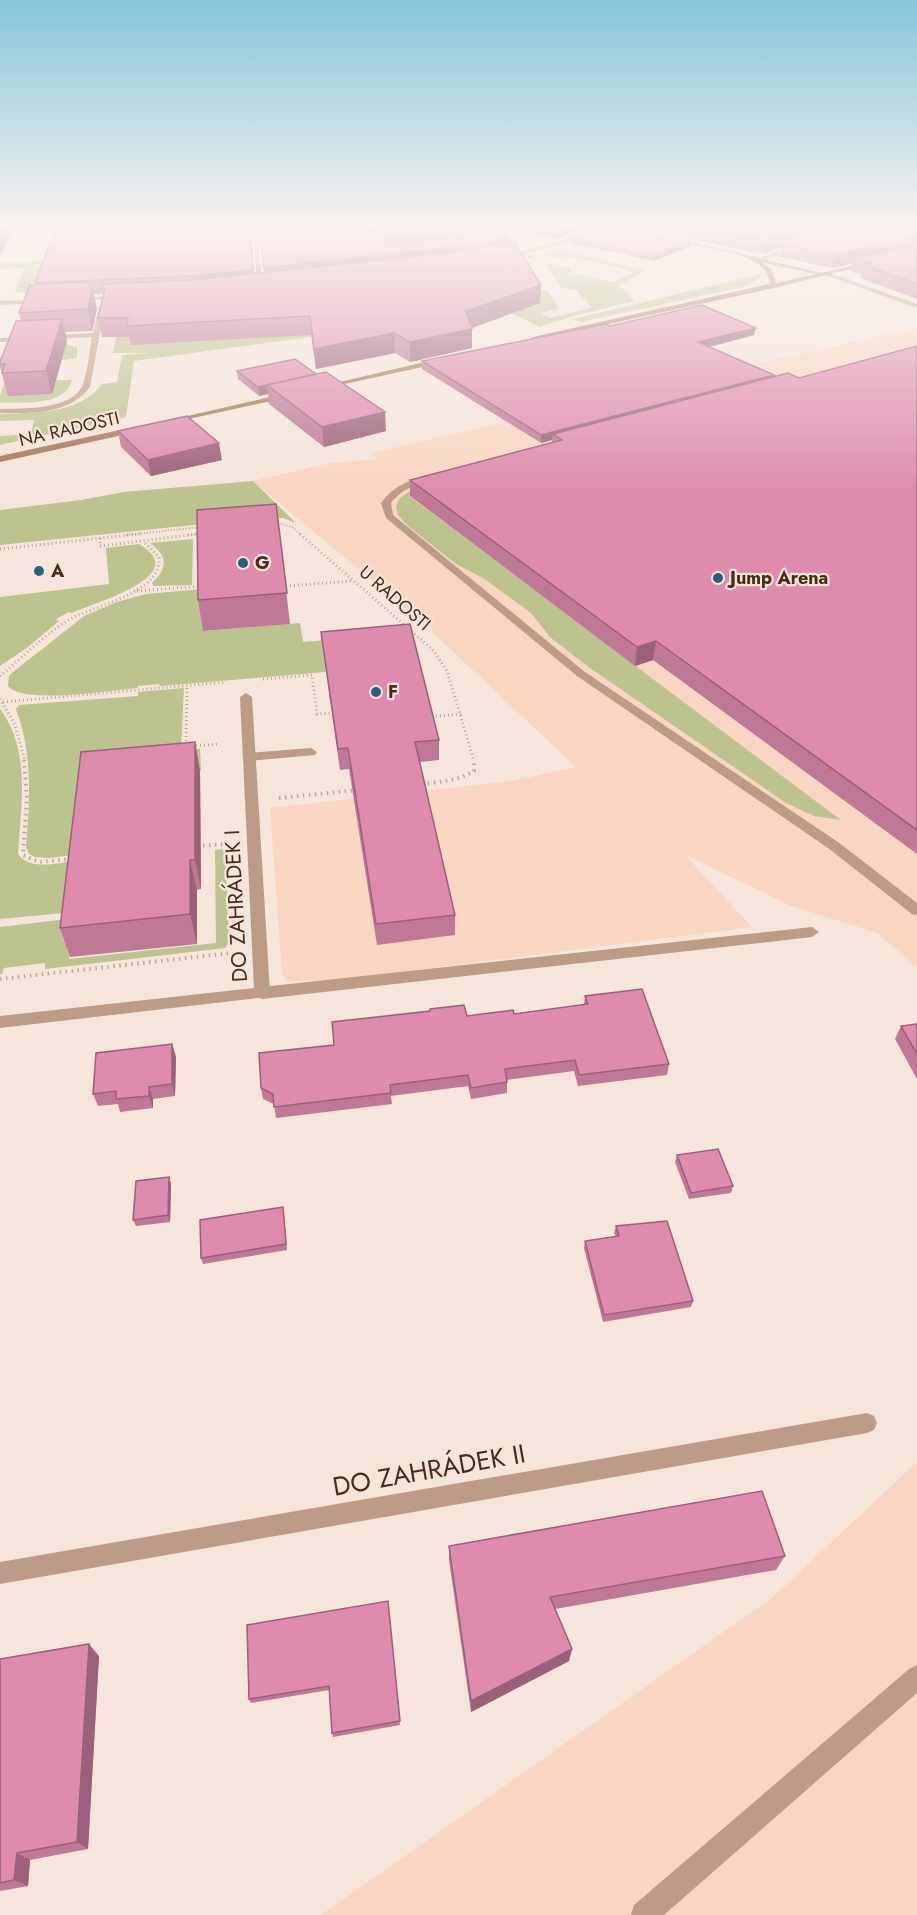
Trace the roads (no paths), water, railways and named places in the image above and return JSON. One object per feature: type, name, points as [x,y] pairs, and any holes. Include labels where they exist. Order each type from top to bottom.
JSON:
[{"type":"main road","points":[[525,341],[650,313]]},
{"type":"main road","points":[[309,390],[446,359]]},
{"type":"main road","points":[[161,423],[298,392]]},
{"type":"main road","name":"NA RADOSTI","points":[[0,459],[150,426]]},
{"type":"street","points":[[0,411],[52,407],[78,398],[86,387],[102,313]]},
{"type":"street","points":[[0,340],[97,335]]},
{"type":"street","points":[[444,473],[409,483],[395,490],[386,503],[389,516],[581,674],[833,845],[917,910]]},
{"type":"street","name":"DO ZAHRÁDEK I","points":[[0,1022],[262,993],[246,697]]},
{"type":"street","points":[[249,757],[311,752]]},
{"type":"street","points":[[262,993],[812,932]]},
{"type":"street","name":"DO ZAHRÁDEK II","points":[[0,1573],[867,1423]]},
{"type":"street","points":[[644,1915],[917,1677]]},
{"type":"place","name":"G","points":[[243,563]]},
{"type":"place","name":"A","points":[[39,571]]},
{"type":"place","name":"Jump Arena","points":[[718,578]]},
{"type":"place","name":"F","points":[[376,692]]}]
